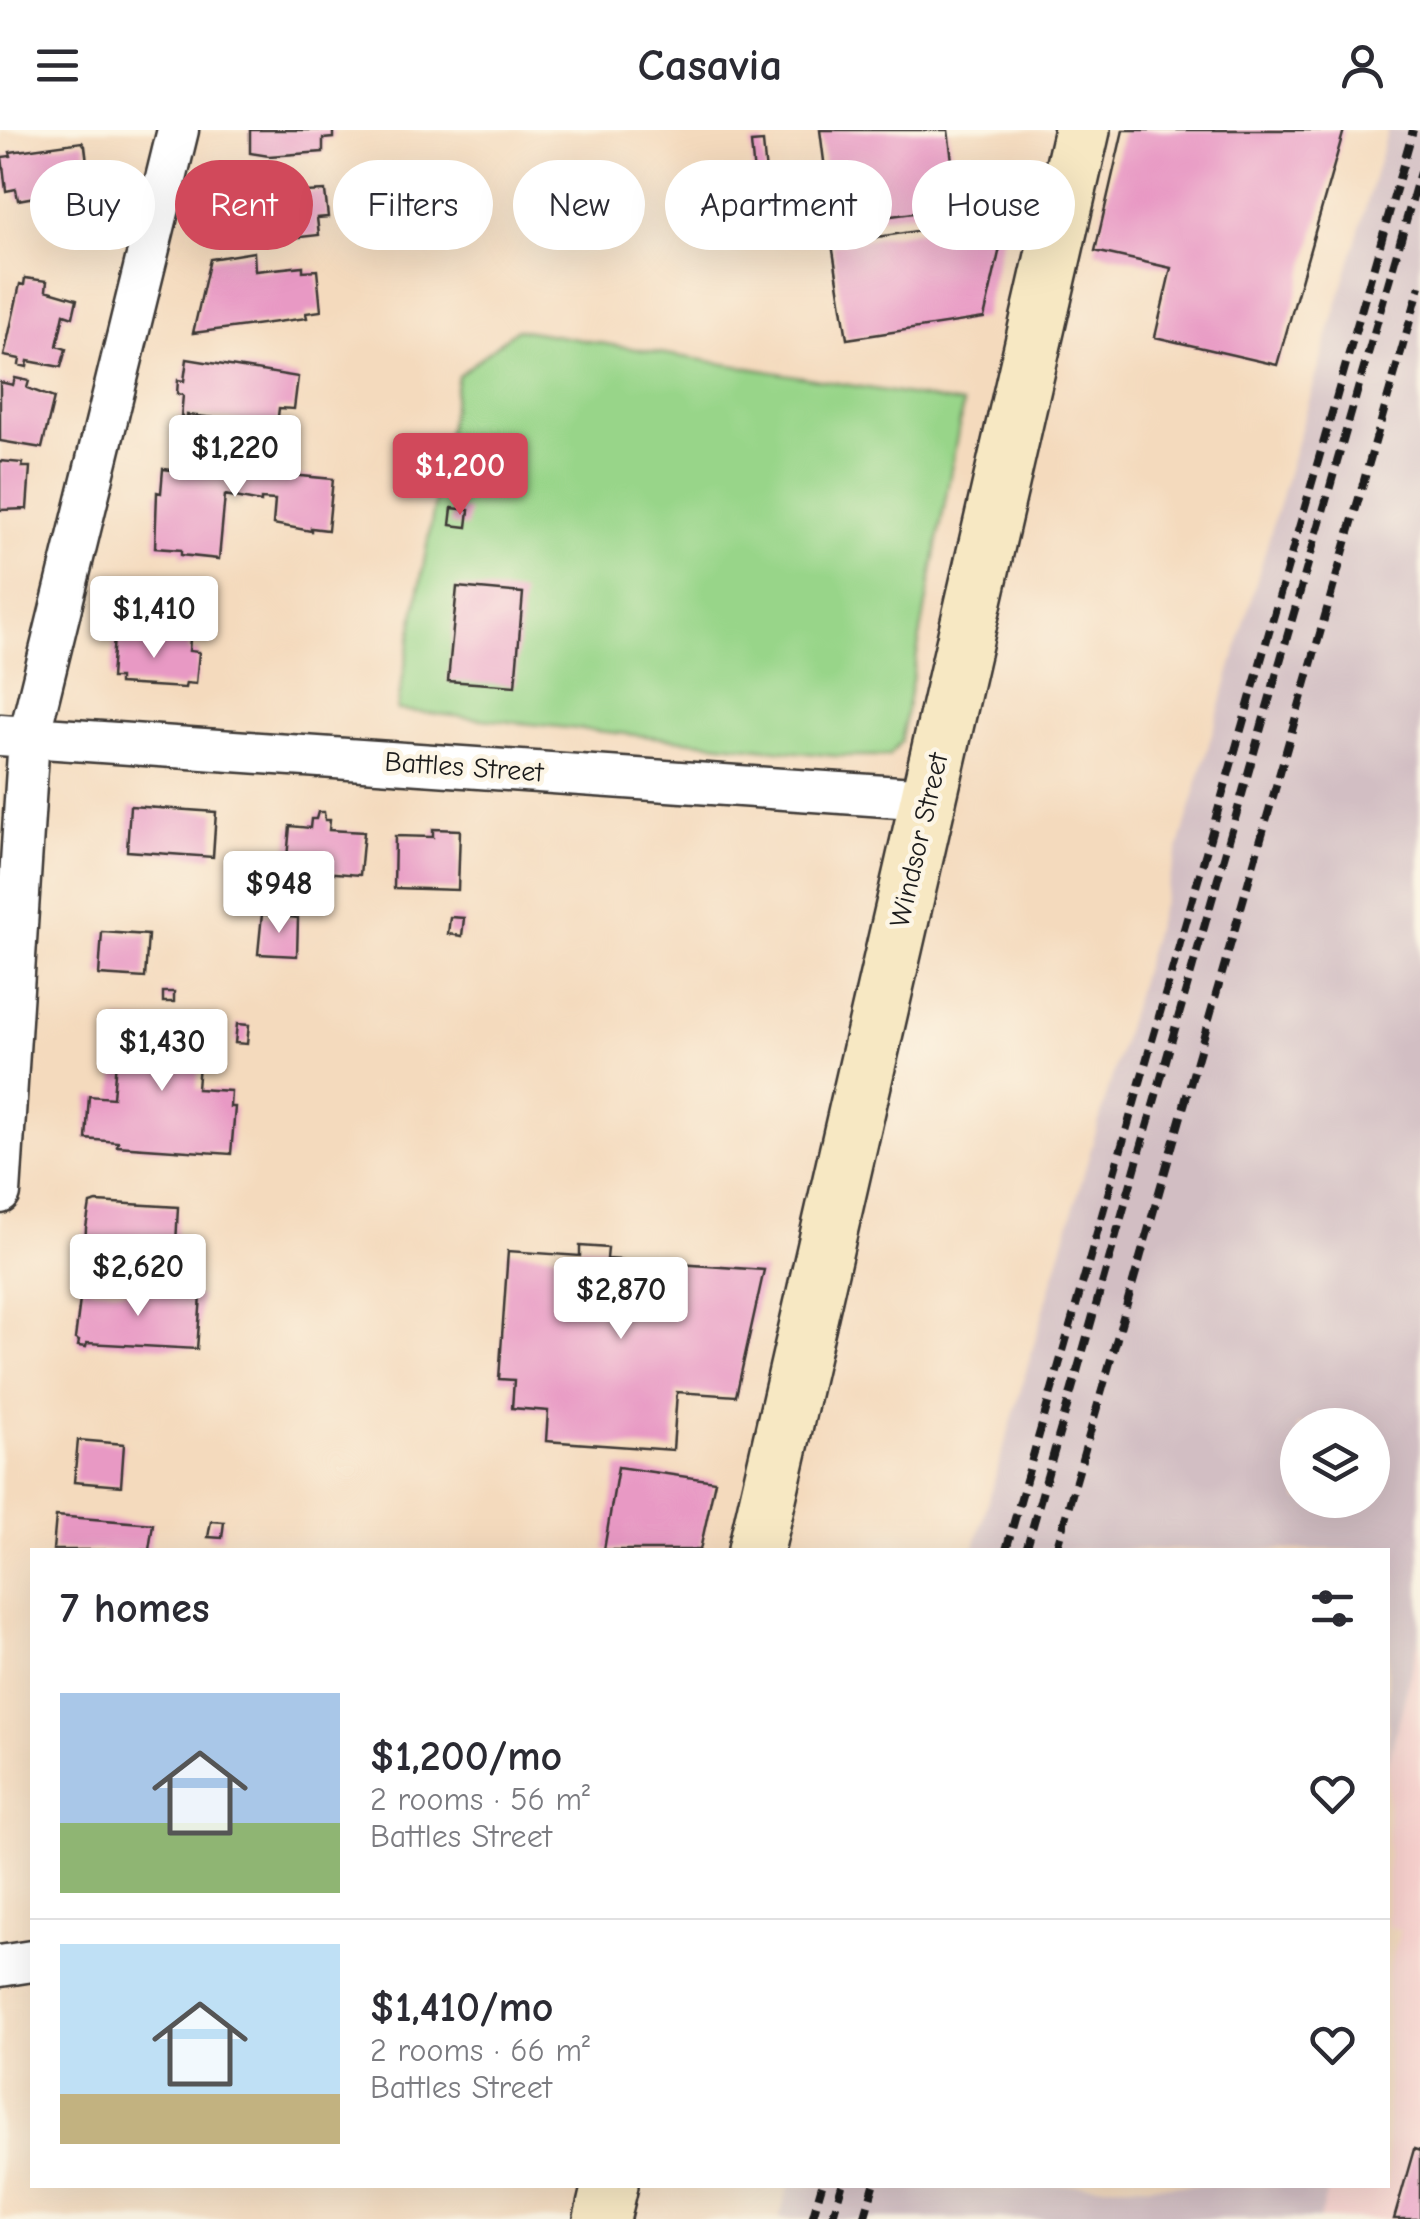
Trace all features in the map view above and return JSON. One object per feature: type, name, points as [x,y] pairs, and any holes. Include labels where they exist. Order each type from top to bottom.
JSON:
[{"type":"main road","name":"Windsor Street","points":[[756,1548],[1082,130]]},
{"type":"main road","points":[[602,2219],[609,2188]]},
{"type":"street","points":[[0,1193],[14,736],[178,130]]},
{"type":"street","name":"Battles Street","points":[[14,736],[928,799]]},
{"type":"street","points":[[0,1966],[30,1960]]},
{"type":"shaded area","points":[[1388,130],[1420,130],[1420,1637],[1390,1756],[1390,1548],[975,1548]]},
{"type":"shaded area","points":[[1420,1637],[1420,2219],[1319,2219],[1328,2188],[1390,2188],[1390,1967],[1400,1930],[1390,1927],[1390,1756]]},
{"type":"shaded area","points":[[788,2188],[1328,2188],[1319,2219],[779,2219]]},
{"type":"green space","points":[[517,329],[963,404],[901,741],[889,756],[835,756],[397,710],[458,376]]},
{"type":"building","points":[[250,130],[333,130],[333,138],[323,139],[323,152],[269,156],[250,153]]},
{"type":"building","points":[[820,130],[948,130],[952,160],[912,160],[912,213],[892,216],[892,160],[824,160]]},
{"type":"building","points":[[1123,130],[1344,130],[1277,365],[1155,337],[1171,268],[1095,251]]},
{"type":"building","points":[[82,142],[87,160],[30,160],[30,198],[18,200],[16,189],[6,191],[2,157],[11,156],[10,152]]},
{"type":"building","points":[[763,142],[765,160],[753,160],[751,143]]},
{"type":"building","points":[[325,191],[328,217],[317,218],[319,235],[313,236],[313,192]]},
{"type":"building","points":[[912,232],[912,250],[1000,250],[984,318],[847,339],[833,250],[892,250],[892,235]]},
{"type":"building","points":[[254,252],[255,271],[303,266],[303,271],[317,270],[321,311],[306,313],[307,318],[193,333],[210,259]]},
{"type":"building","points":[[25,278],[47,281],[46,290],[77,299],[73,317],[64,314],[57,346],[66,349],[61,367],[28,361],[27,367],[19,365],[20,359],[4,356],[20,284],[24,285]]},
{"type":"building","points":[[187,359],[298,377],[294,409],[279,408],[277,425],[181,417],[183,395],[177,394],[178,380],[184,381]]},
{"type":"building","points":[[15,378],[29,381],[27,388],[54,398],[42,448],[0,441],[0,382],[13,385]]},
{"type":"building","points":[[228,445],[282,451],[280,474],[333,479],[328,530],[273,524],[275,500],[261,502],[225,495],[219,559],[155,548],[157,492],[161,493],[163,469],[189,472],[190,466],[226,470]]},
{"type":"building","points":[[0,461],[30,467],[27,509],[0,510]]},
{"type":"building","points":[[452,508],[469,510],[467,527],[450,525]]},
{"type":"building","points":[[457,587],[523,593],[515,686],[448,681]]},
{"type":"building","points":[[123,634],[190,639],[189,651],[199,652],[196,684],[186,683],[185,688],[119,684],[119,678],[111,678],[114,637]]},
{"type":"building","points":[[130,806],[216,812],[213,857],[127,851]]},
{"type":"building","points":[[318,812],[324,812],[325,820],[330,820],[329,830],[364,832],[360,875],[311,871],[310,882],[301,881],[302,870],[286,869],[290,826],[310,828],[311,819],[316,819]]},
{"type":"building","points":[[433,829],[460,830],[458,890],[394,888],[395,836],[433,837]]},
{"type":"building","points":[[262,914],[298,918],[297,956],[258,954]]},
{"type":"building","points":[[450,917],[464,918],[462,936],[448,934]]},
{"type":"building","points":[[102,932],[148,935],[145,978],[99,975]]},
{"type":"building","points":[[163,992],[174,992],[174,1002],[163,1002]]},
{"type":"building","points":[[119,1021],[202,1024],[197,1089],[231,1091],[230,1107],[235,1107],[231,1154],[117,1146],[118,1142],[86,1139],[89,1096],[113,1098]]},
{"type":"building","points":[[237,1024],[249,1025],[247,1044],[235,1043]]},
{"type":"building","points":[[90,1204],[178,1207],[176,1244],[163,1242],[162,1257],[91,1252],[85,1246],[86,1228]]},
{"type":"building","points":[[580,1246],[608,1248],[607,1259],[764,1270],[736,1396],[677,1392],[673,1450],[546,1441],[548,1411],[512,1408],[514,1380],[499,1379],[508,1251],[580,1256]]},
{"type":"building","points":[[82,1284],[90,1284],[90,1288],[201,1296],[197,1349],[87,1343],[86,1347],[78,1346],[75,1339]]},
{"type":"building","points":[[78,1440],[124,1444],[121,1486],[74,1482]]},
{"type":"building","points":[[618,1467],[715,1481],[700,1548],[604,1548]]},
{"type":"building","points":[[56,1516],[153,1524],[149,1548],[53,1548]]},
{"type":"building","points":[[211,1521],[224,1522],[222,1538],[208,1537]]},
{"type":"building","points":[[1414,2149],[1420,2151],[1420,2219],[1394,2219]]},
{"type":"railway","points":[[1007,1548],[1413,130]]},
{"type":"railway","points":[[1027,1548],[1420,172]]},
{"type":"railway","points":[[1057,1548],[1420,286]]},
{"type":"railway","points":[[812,2219],[821,2188]]},
{"type":"railway","points":[[832,2219],[841,2188]]},
{"type":"railway","points":[[864,2219],[873,2188]]}]
